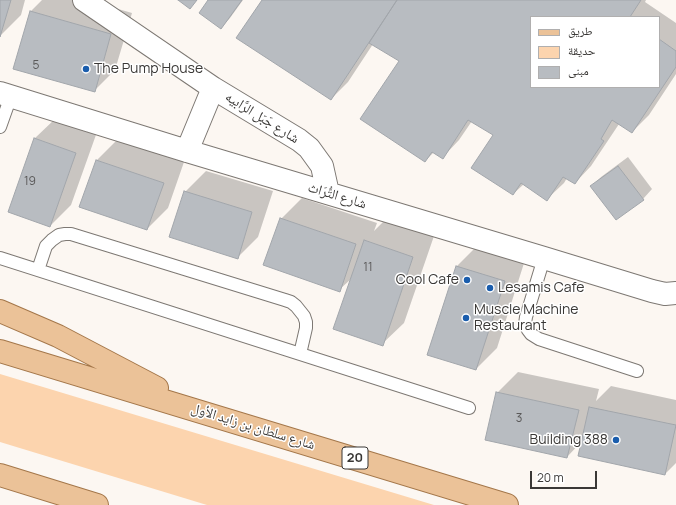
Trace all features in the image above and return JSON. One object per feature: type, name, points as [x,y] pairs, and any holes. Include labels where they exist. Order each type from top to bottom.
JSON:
[{"type":"main road","points":[[0,310],[58,336],[203,412]]},
{"type":"main road","name":"شارع سلطان بن زايد الأول","points":[[0,351],[507,505]]},
{"type":"main road","points":[[0,475],[97,505]]},
{"type":"street","name":"شارع جَبَل الرَّابيه","points":[[84,0],[213,88],[299,140],[309,148],[322,166],[328,193]]},
{"type":"street","name":"شارع جَبَل الرَّابيه","points":[[187,151],[213,88]]},
{"type":"street","name":"شارع التُّرَاث","points":[[5,95],[652,291],[665,294],[676,292]]},
{"type":"lane","points":[[0,127],[5,95]]},
{"type":"lane","points":[[38,270],[46,246],[59,235],[72,234],[291,302],[301,310],[306,322],[300,354]]},
{"type":"lane","points":[[0,258],[469,408]]},
{"type":"lane","points":[[544,258],[526,317],[526,324],[531,334],[539,339],[637,371]]},
{"type":"green space","points":[[0,374],[434,505],[207,505],[0,442]]},
{"type":"building","points":[[0,0],[11,0],[0,37]]},
{"type":"building","points":[[178,0],[197,0],[190,9]]},
{"type":"building","points":[[208,0],[242,0],[221,29],[199,13]]},
{"type":"building","points":[[262,0],[397,0],[331,100],[236,38]]},
{"type":"building","points":[[397,0],[641,0],[631,16],[530,16],[530,88],[660,88],[660,40],[676,51],[676,67],[632,133],[612,120],[601,139],[604,141],[575,184],[563,177],[547,201],[521,183],[513,195],[471,168],[493,135],[468,120],[443,159],[432,152],[425,162],[360,119],[399,61],[369,43]]},
{"type":"building","points":[[30,11],[111,34],[95,92],[13,69]]},
{"type":"building","points":[[34,138],[76,153],[50,227],[8,212]]},
{"type":"building","points":[[96,160],[164,183],[147,230],[79,207]]},
{"type":"building","points":[[618,166],[644,200],[616,220],[590,186]]},
{"type":"building","points":[[184,191],[252,212],[238,259],[169,237]]},
{"type":"building","points":[[280,218],[356,244],[340,292],[263,265]]},
{"type":"building","points":[[364,240],[413,257],[383,346],[333,329]]},
{"type":"building","name":"Muscle Machine Restaurant","points":[[456,266],[505,281],[476,370],[427,355]]},
{"type":"building","points":[[496,392],[579,410],[567,458],[485,440]]},
{"type":"building","points":[[589,407],[676,425],[665,475],[578,456]]},
{"type":"place","name":"The Pump House","points":[[86,69]]},
{"type":"place","name":"Cool Cafe","points":[[467,280]]},
{"type":"place","name":"Lesamis Cafe","points":[[490,288]]},
{"type":"place","name":"Muscle Machine Restaurant","points":[[466,318]]},
{"type":"place","name":"Building 388","points":[[616,440]]}]
